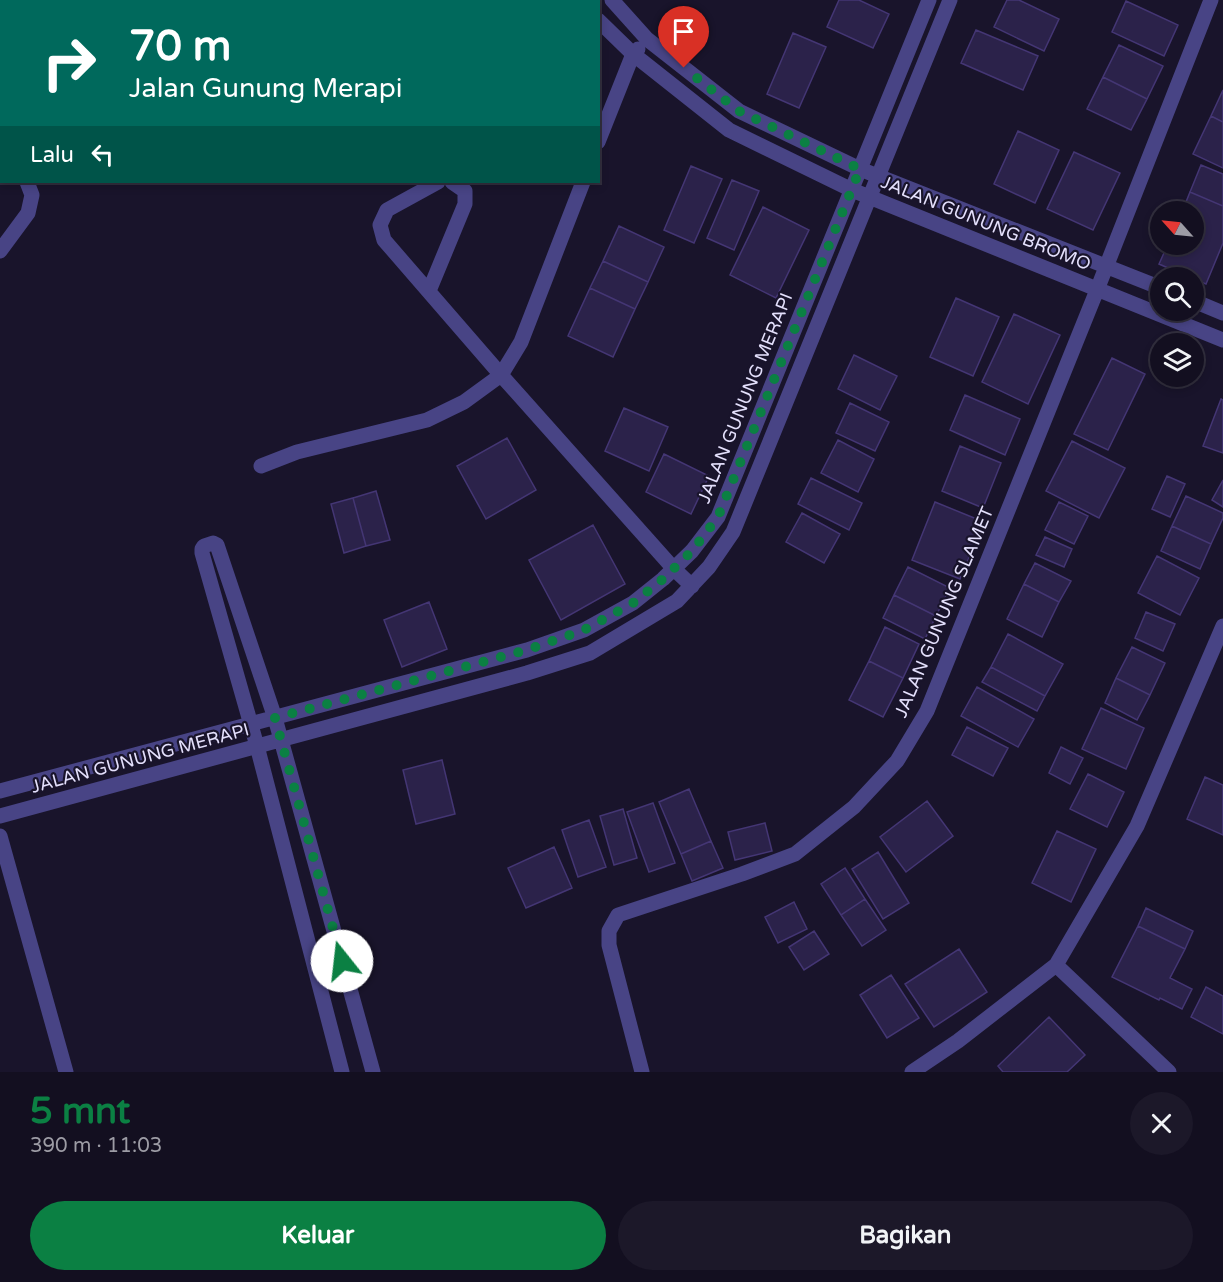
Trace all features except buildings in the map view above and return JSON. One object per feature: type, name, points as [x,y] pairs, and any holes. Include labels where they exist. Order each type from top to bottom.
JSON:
[{"type":"street","name":"JALAN GUNUNG BROMO","points":[[612,0],[647,39],[739,111],[860,169],[1150,284]]},
{"type":"street","name":"JALAN GUNUNG MERAPI","points":[[0,791],[527,650],[584,630],[633,603],[663,579],[692,551],[718,517],[929,0]]},
{"type":"street","name":"JALAN GUNUNG MERAPI","points":[[0,816],[527,673],[590,653],[677,601],[709,567],[733,532],[950,0]]},
{"type":"street","points":[[1097,290],[1211,0]]},
{"type":"street","name":"JALAN GUNUNG BROMO","points":[[600,22],[633,54],[729,130],[870,198],[1223,340]]},
{"type":"street","points":[[600,137],[633,54],[647,39]]},
{"type":"street","points":[[0,251],[28,213],[32,195],[26,183]]},
{"type":"street","points":[[436,183],[387,210],[380,225],[384,240],[501,375],[674,569],[692,586]]},
{"type":"street","points":[[429,291],[465,204],[465,191],[453,183]]},
{"type":"street","points":[[261,466],[297,452],[427,420],[464,402],[501,375],[521,342],[583,183]]},
{"type":"street","name":"JALAN GUNUNG SLAMET","points":[[642,1072],[609,945],[609,931],[618,915],[795,855],[854,807],[897,761],[927,711],[1097,290]]},
{"type":"street","points":[[1204,305],[1223,313]]},
{"type":"street","points":[[342,1072],[257,746],[202,553],[204,546],[213,543],[217,545],[275,718],[373,1072]]},
{"type":"street","points":[[912,1072],[958,1041],[1056,965],[1137,826],[1223,626]]},
{"type":"street","points":[[0,836],[66,1072]]},
{"type":"street","points":[[1056,965],[1169,1072]]},
{"type":"route","points":[[342,961],[275,718],[527,650],[584,630],[633,603],[663,579],[692,551],[718,517],[860,169],[739,111],[684,68]]}]
